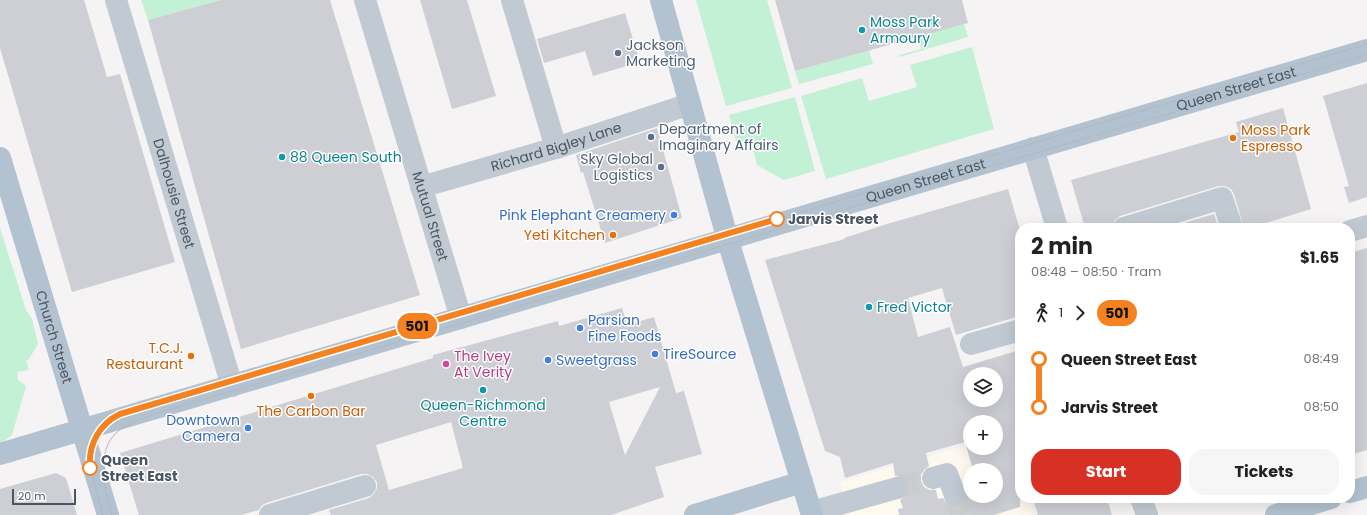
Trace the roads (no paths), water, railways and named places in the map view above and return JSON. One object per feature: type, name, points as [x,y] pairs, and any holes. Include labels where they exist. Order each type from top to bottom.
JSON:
[{"type":"main road","points":[[661,0],[728,239],[812,513]]},
{"type":"main road","name":"Queen Street East","points":[[0,454],[1367,50]]},
{"type":"main road","name":"Church Street","points":[[0,158],[108,515]]},
{"type":"main road","points":[[695,515],[802,482]]},
{"type":"main road","points":[[1355,491],[1367,487]]},
{"type":"main road","points":[[1276,515],[1314,503]]},
{"type":"street","name":"Dalhousie Street","points":[[116,0],[232,386]]},
{"type":"street","name":"Mutual Street","points":[[365,0],[461,318]]},
{"type":"street","points":[[512,0],[556,148]]},
{"type":"street","name":"Richard Bigley Lane","points":[[421,186],[556,148],[690,104]]},
{"type":"street","points":[[1033,148],[1056,223]]},
{"type":"street","points":[[1140,223],[1222,198],[1230,223]]},
{"type":"street","points":[[1355,230],[1367,226]]},
{"type":"street","points":[[971,344],[1015,331]]},
{"type":"street","points":[[933,478],[947,474],[955,495]]},
{"type":"street","points":[[270,515],[365,486]]},
{"type":"street","points":[[812,513],[897,488]]},
{"type":"street","points":[[1143,503],[1147,515]]},
{"type":"tunnel","points":[[897,488],[933,478]]},
{"type":"tunnel","points":[[955,495],[962,515]]},
{"type":"tram line","points":[[103,515],[92,473],[92,446],[97,434],[106,423],[120,414],[1367,44]]},
{"type":"tram line","points":[[112,515],[105,484],[104,461],[106,451],[110,441],[116,433],[126,426],[143,418],[1367,55]]},
{"type":"tram line","name":"501","points":[[90,468],[92,446],[100,429],[111,419],[128,411],[777,219]]},
{"type":"place","name":"Moss Park Armoury","points":[[862,30]]},
{"type":"place","name":"Jackson Marketing","points":[[618,53]]},
{"type":"place","name":"Department of Imaginary Affairs","points":[[651,137]]},
{"type":"place","name":"Moss Park Espresso","points":[[1233,138]]},
{"type":"place","name":"88 Queen South","points":[[282,157]]},
{"type":"place","name":"Sky Global Logistics","points":[[661,167]]},
{"type":"place","name":"Pink Elephant Creamery","points":[[674,215]]},
{"type":"place","name":"Jarvis Street","points":[[777,219]]},
{"type":"place","name":"Yeti Kitchen","points":[[613,235]]},
{"type":"place","name":"Fred Victor","points":[[869,307]]},
{"type":"place","name":"Parsian Fine Foods","points":[[580,328]]},
{"type":"place","name":"TireSource","points":[[655,354]]},
{"type":"place","name":"T.C.J. Restaurant","points":[[191,356]]},
{"type":"place","name":"Sweetgrass","points":[[548,360]]},
{"type":"place","name":"The Ivey At Verity","points":[[446,364]]},
{"type":"place","name":"Queen-Richmond Centre","points":[[483,390]]},
{"type":"place","name":"The Carbon Bar","points":[[311,396]]},
{"type":"place","name":"Downtown Camera","points":[[248,428]]},
{"type":"place","name":"Queen Street East","points":[[90,468]]}]
